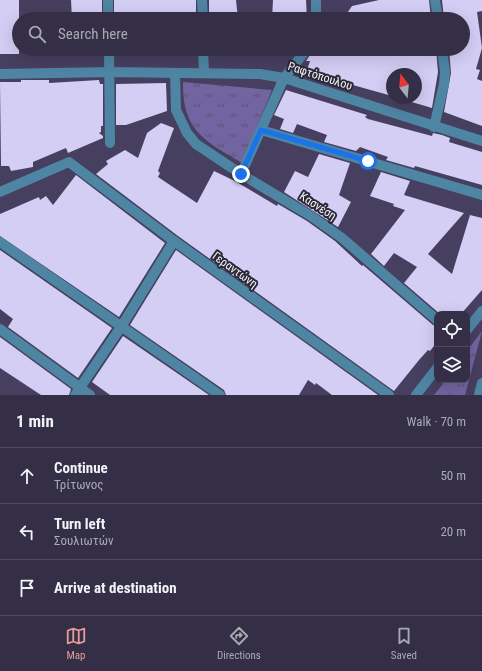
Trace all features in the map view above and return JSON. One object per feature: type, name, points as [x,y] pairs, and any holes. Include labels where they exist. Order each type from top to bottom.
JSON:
[{"type":"street","points":[[108,0],[108,12]]},
{"type":"street","points":[[202,0],[203,12]]},
{"type":"street","points":[[316,0],[316,12]]},
{"type":"street","points":[[435,0],[437,12]]},
{"type":"street","points":[[109,56],[110,143]]},
{"type":"street","points":[[203,56],[204,72]]},
{"type":"street","points":[[241,174],[284,78],[301,56]]},
{"type":"street","points":[[434,127],[444,84],[445,72],[443,56]]},
{"type":"street","name":"Ραφτόπουλου","points":[[0,74],[110,72],[204,72],[260,74],[284,78],[434,127],[482,141]]},
{"type":"street","name":"Κασνέση","points":[[175,72],[174,99],[180,122],[196,144],[241,174],[311,216],[342,238],[434,317]]},
{"type":"street","points":[[261,130],[482,196]]},
{"type":"street","name":"Γεραντώνη","points":[[0,192],[69,162],[174,241],[389,395]]},
{"type":"street","points":[[77,392],[122,327],[174,241]]},
{"type":"street","points":[[0,242],[220,395]]},
{"type":"street","points":[[470,326],[482,311]]},
{"type":"street","points":[[0,329],[77,392],[90,395]]},
{"type":"street","points":[[416,395],[434,372]]},
{"type":"street","points":[[479,395],[482,383]]},
{"type":"green space","points":[[183,82],[272,90],[242,163],[217,148],[198,133],[191,123],[187,112],[184,99]]},
{"type":"green space","points":[[482,331],[470,376],[470,347]]},
{"type":"green space","points":[[444,383],[468,383],[465,395],[434,395]]},
{"type":"building","points":[[0,0],[19,0],[19,12],[12,12],[12,54],[0,54]]},
{"type":"building","points":[[71,0],[102,0],[102,12],[72,12]]},
{"type":"building","points":[[114,0],[196,0],[196,12],[114,12]]},
{"type":"building","points":[[209,0],[236,0],[237,12],[209,12]]},
{"type":"building","points":[[273,0],[306,0],[307,12],[272,12]]},
{"type":"building","points":[[379,0],[429,0],[430,12],[348,12],[352,6]]},
{"type":"building","points":[[442,0],[482,0],[482,11],[477,12],[482,48],[476,69],[480,70],[477,79],[482,81],[482,126],[444,112],[451,73],[450,56],[470,56],[470,12],[443,12]]},
{"type":"building","points":[[309,56],[437,56],[438,72],[432,108],[418,104],[422,104],[422,68],[386,68],[386,94],[328,78],[307,70],[310,61],[306,61]]},
{"type":"building","points":[[21,80],[49,80],[49,83],[99,80],[100,84],[103,84],[103,126],[101,126],[101,132],[99,133],[103,136],[103,138],[68,153],[66,148],[33,162],[33,167],[11,171],[9,166],[1,166],[0,82],[21,82]]},
{"type":"building","points":[[166,83],[167,111],[126,125],[116,125],[116,84]]},
{"type":"building","points":[[286,90],[367,115],[365,117],[368,119],[432,136],[433,133],[442,135],[450,138],[449,142],[482,152],[482,185],[415,166],[414,168],[386,160],[388,157],[360,147],[356,151],[324,142],[327,135],[297,124],[293,133],[280,129],[284,119],[274,115]]},
{"type":"building","points":[[161,123],[174,128],[158,171],[160,173],[158,177],[197,203],[214,171],[235,181],[277,206],[278,204],[307,221],[335,241],[362,266],[363,265],[434,325],[434,346],[419,360],[394,391],[178,236],[96,174],[108,164],[106,161],[125,150],[138,158],[147,133]]},
{"type":"building","points":[[319,154],[350,163],[339,195],[351,202],[338,227],[284,192],[295,171],[308,177]]},
{"type":"building","points":[[381,172],[410,181],[404,195],[464,213],[428,254],[452,274],[470,215],[482,218],[482,290],[464,311],[437,311],[404,283],[417,267],[394,253],[384,266],[371,254],[405,210],[393,206],[394,204],[370,196]]},
{"type":"building","points":[[76,175],[165,243],[119,317],[0,236],[0,214],[39,197],[40,200],[46,196],[53,205]]},
{"type":"building","points":[[0,250],[112,328],[78,378],[8,327],[13,319],[0,309]]},
{"type":"building","points":[[176,250],[378,395],[332,395],[316,383],[315,385],[308,380],[299,395],[226,395],[224,390],[130,325]]},
{"type":"building","points":[[123,336],[209,395],[110,395],[92,382]]},
{"type":"building","points":[[0,337],[71,389],[69,395],[41,395],[0,368]]},
{"type":"route","points":[[241,174],[261,130],[368,161]]}]
